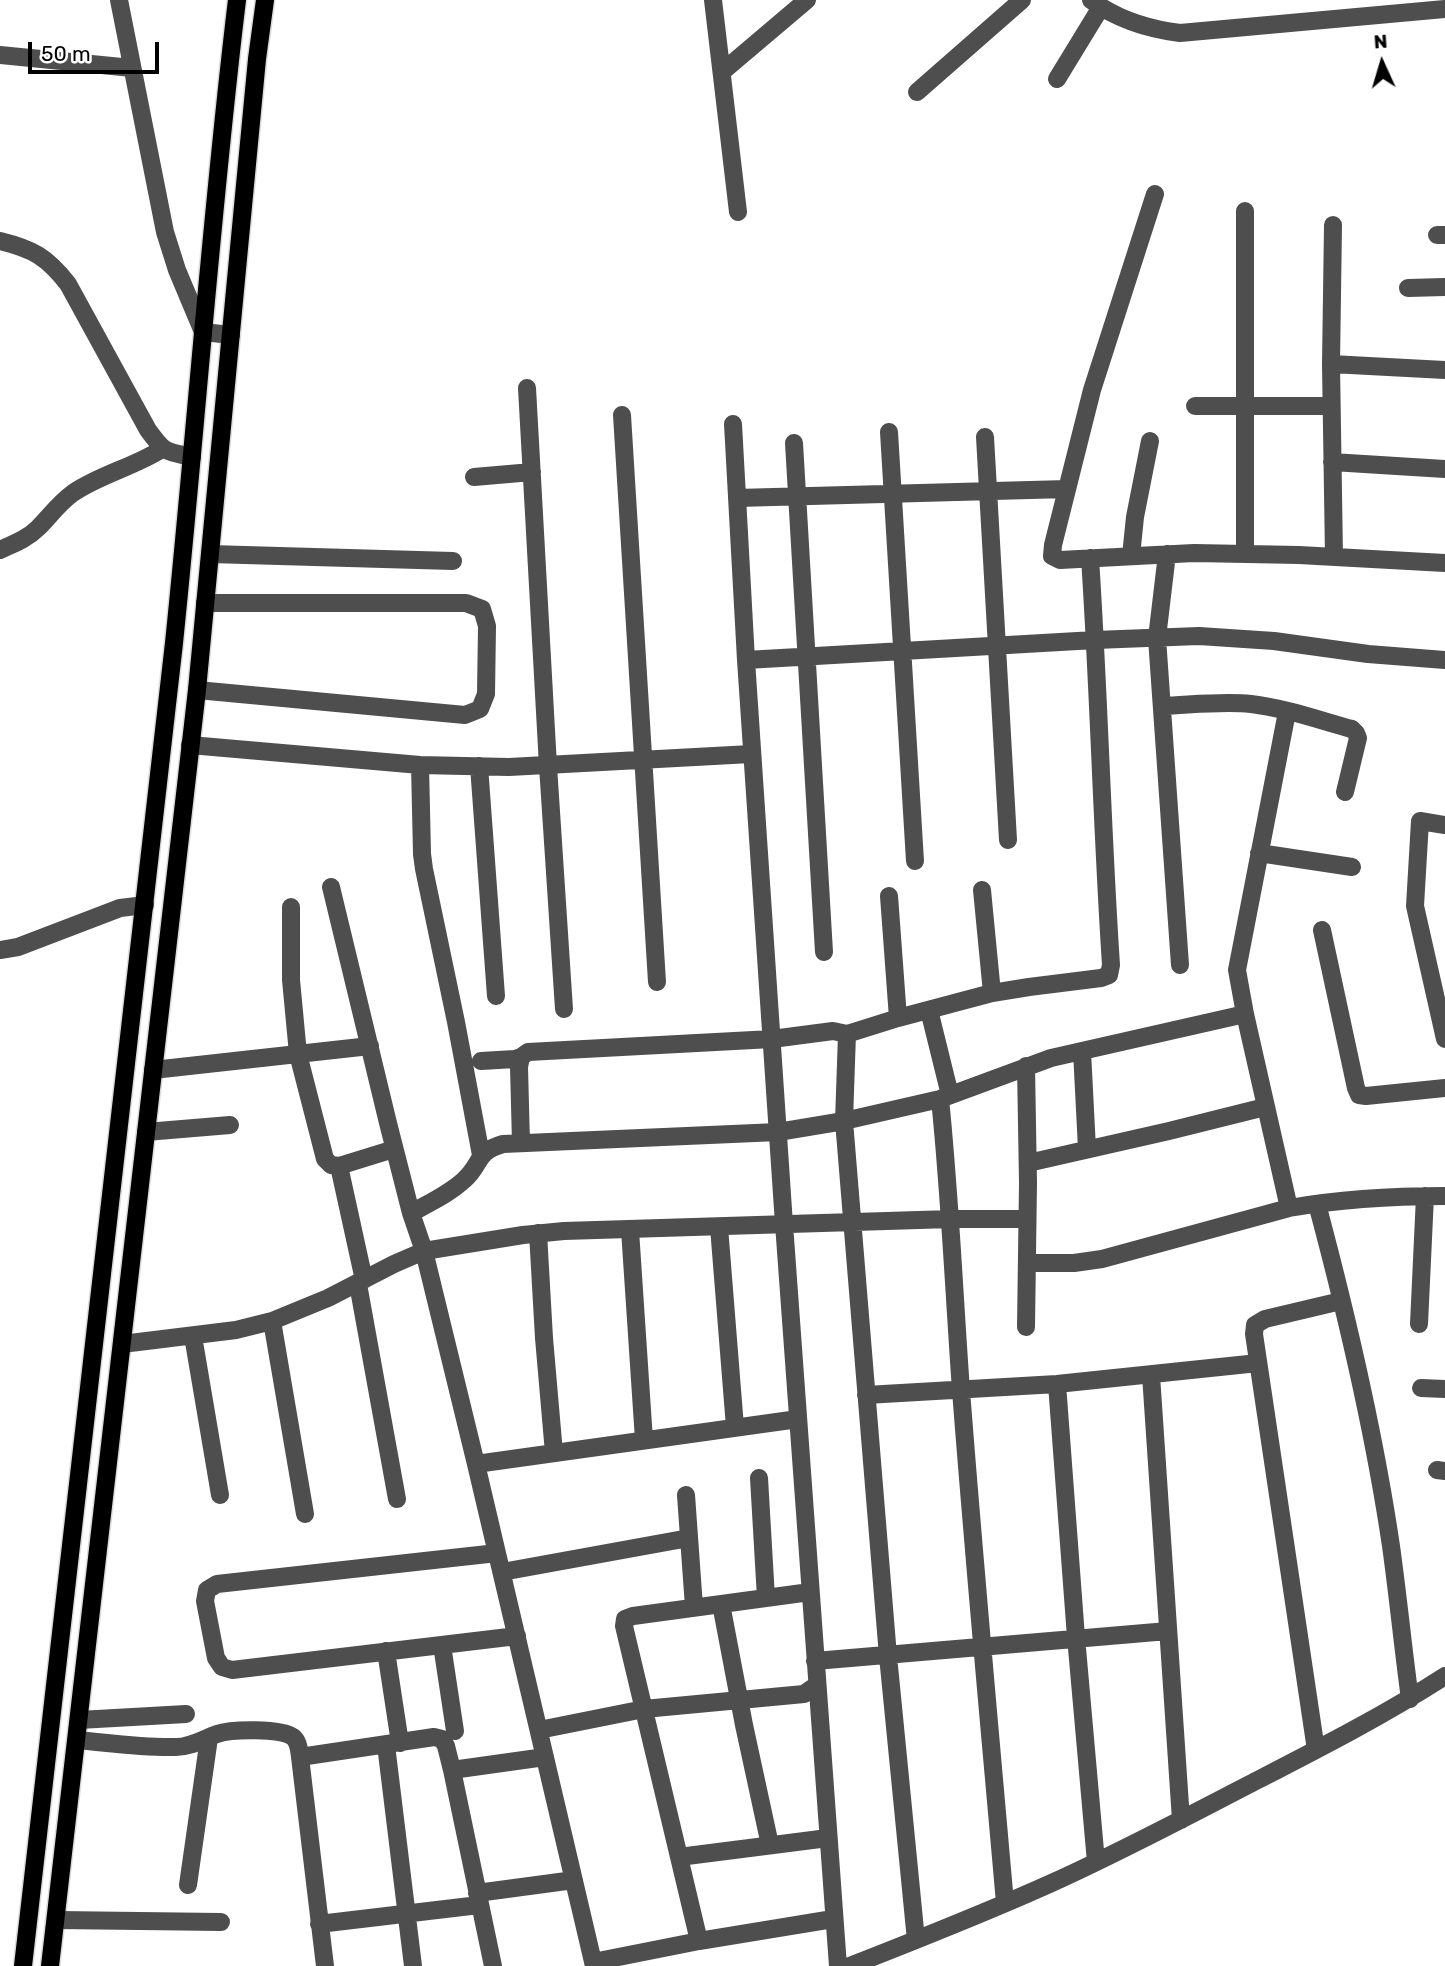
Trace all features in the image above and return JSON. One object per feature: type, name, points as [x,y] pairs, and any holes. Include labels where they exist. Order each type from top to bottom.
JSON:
[{"type":"main road","points":[[23,1966],[79,1505],[145,905],[192,457],[224,107],[237,0]]},
{"type":"main road","points":[[50,1966],[197,690],[257,59],[265,0]]},
{"type":"street","points":[[119,0],[165,232],[177,270],[203,332],[232,335]]},
{"type":"street","points":[[713,0],[738,212]]},
{"type":"street","points":[[722,72],[807,0]]},
{"type":"street","points":[[917,93],[1022,0]]},
{"type":"street","points":[[1057,79],[1096,4],[1129,22],[1180,33],[1445,9]]},
{"type":"street","points":[[0,55],[132,68]]},
{"type":"street","points":[[1155,194],[1092,390],[1052,556],[1060,559],[1167,554],[1245,554],[1445,563]]},
{"type":"street","points":[[1245,211],[1245,554]]},
{"type":"street","points":[[1334,225],[1331,364],[1334,557]]},
{"type":"street","points":[[0,241],[23,247],[41,256],[62,277],[148,430],[162,449],[192,457]]},
{"type":"street","points":[[1408,288],[1445,287]]},
{"type":"street","points":[[1331,364],[1445,370]]},
{"type":"street","points":[[527,388],[564,1009]]},
{"type":"street","points":[[1195,406],[1331,406]]},
{"type":"street","points":[[622,415],[657,982]]},
{"type":"street","points":[[733,424],[751,754],[838,1966]]},
{"type":"street","points":[[889,432],[915,861]]},
{"type":"street","points":[[985,437],[1008,840]]},
{"type":"street","points":[[1131,556],[1135,517],[1150,441]]},
{"type":"street","points":[[794,443],[824,952]]},
{"type":"street","points":[[0,550],[22,540],[37,529],[58,505],[74,493],[92,482],[146,460],[162,449]]},
{"type":"street","points":[[1332,462],[1445,469]]},
{"type":"street","points":[[474,477],[532,472]]},
{"type":"street","points":[[737,498],[1067,489]]},
{"type":"street","points":[[210,554],[453,561]]},
{"type":"street","points":[[1167,554],[1157,638],[1180,965]]},
{"type":"street","points":[[481,1062],[514,1059],[528,1052],[772,1039],[833,1031],[847,1034],[992,993],[1109,975],[1111,965],[1103,855],[1096,640],[1090,558]]},
{"type":"street","points":[[197,690],[465,715],[480,709],[486,694],[487,626],[482,609],[466,603],[205,603]]},
{"type":"street","points":[[746,660],[1199,636],[1274,641],[1368,654],[1445,660]]},
{"type":"street","points":[[1162,706],[1250,704],[1352,730],[1356,733],[1357,745],[1345,792]]},
{"type":"street","points":[[1287,712],[1237,970],[1289,1208]]},
{"type":"street","points":[[190,745],[420,765],[479,766],[548,766],[751,754]]},
{"type":"street","points":[[420,765],[424,869],[481,1155]]},
{"type":"street","points":[[479,766],[496,996]]},
{"type":"street","points":[[1445,825],[1420,821],[1415,906],[1445,1040]]},
{"type":"street","points":[[1259,853],[1352,867]]},
{"type":"street","points":[[331,887],[394,1149],[424,1251],[594,1964],[699,1941],[834,1919]]},
{"type":"street","points":[[982,890],[992,993]]},
{"type":"street","points":[[889,896],[898,1018]]},
{"type":"street","points":[[0,950],[18,947],[120,908],[145,905]]},
{"type":"street","points":[[290,907],[291,980],[298,1054],[325,1158],[331,1166],[339,1166],[394,1149]]},
{"type":"street","points":[[1322,930],[1359,1095],[1445,1088]]},
{"type":"street","points":[[929,1010],[945,1097],[961,1390],[1005,1903]]},
{"type":"street","points":[[411,1213],[465,1180],[481,1155],[490,1148],[503,1144],[778,1132],[844,1121],[945,1097],[1051,1058],[1245,1014]]},
{"type":"street","points":[[847,1034],[844,1121],[888,1656],[916,1940]]},
{"type":"street","points":[[153,1070],[370,1046]]},
{"type":"street","points":[[1082,1051],[1087,1149]]},
{"type":"street","points":[[521,1057],[521,1143]]},
{"type":"street","points":[[1026,1066],[1026,1327]]},
{"type":"street","points":[[1028,1163],[1265,1107]]},
{"type":"street","points":[[146,1132],[230,1125]]},
{"type":"street","points":[[339,1166],[397,1499]]},
{"type":"street","points":[[1419,1324],[1425,1196]]},
{"type":"street","points":[[1027,1263],[1074,1263],[1102,1259],[1289,1208],[1366,1198],[1445,1196]]},
{"type":"street","points":[[1317,1204],[1358,1375],[1391,1545],[1410,1699]]},
{"type":"street","points":[[122,1344],[236,1330],[272,1321],[328,1298],[424,1251],[538,1233],[951,1219],[1027,1219]]},
{"type":"street","points":[[719,1227],[735,1427]]},
{"type":"street","points":[[630,1230],[644,1440]]},
{"type":"street","points":[[538,1233],[554,1453]]},
{"type":"street","points":[[1316,1750],[1254,1334],[1255,1325],[1265,1319],[1341,1301]]},
{"type":"street","points":[[272,1321],[305,1514]]},
{"type":"street","points":[[193,1336],[220,1495]]},
{"type":"street","points":[[866,1395],[1058,1384],[1258,1363]]},
{"type":"street","points":[[1151,1375],[1181,1820]]},
{"type":"street","points":[[1058,1384],[1076,1637],[1096,1861]]},
{"type":"street","points":[[1421,1388],[1445,1389]]},
{"type":"street","points":[[476,1464],[798,1419]]},
{"type":"street","points":[[760,1478],[766,1598]]},
{"type":"street","points":[[685,1495],[694,1607]]},
{"type":"street","points":[[502,1572],[689,1538]]},
{"type":"street","points":[[497,1553],[217,1584],[207,1590],[205,1601],[216,1658],[222,1667],[232,1670],[517,1636]]},
{"type":"street","points":[[699,1941],[624,1626],[625,1619],[810,1592]]},
{"type":"street","points":[[721,1604],[771,1845]]},
{"type":"street","points":[[815,1661],[1168,1631]]},
{"type":"street","points":[[442,1645],[455,1731]]},
{"type":"street","points":[[386,1651],[406,1913],[413,1966]]},
{"type":"street","points":[[850,1966],[1005,1903],[1181,1820],[1410,1699],[1445,1676]]},
{"type":"street","points":[[539,1730],[644,1709],[804,1694],[817,1685]]},
{"type":"street","points":[[79,1720],[186,1714]]},
{"type":"street","points":[[78,1740],[180,1747],[231,1732],[252,1731],[292,1736],[298,1743],[325,1966]]},
{"type":"street","points":[[300,1757],[434,1737],[442,1739],[452,1770],[493,1966]]},
{"type":"street","points":[[188,1885],[209,1738]]},
{"type":"street","points":[[452,1770],[545,1757]]},
{"type":"street","points":[[679,1857],[828,1839]]},
{"type":"street","points":[[318,1924],[406,1913],[574,1880]]},
{"type":"street","points":[[57,1920],[221,1922]]}]
